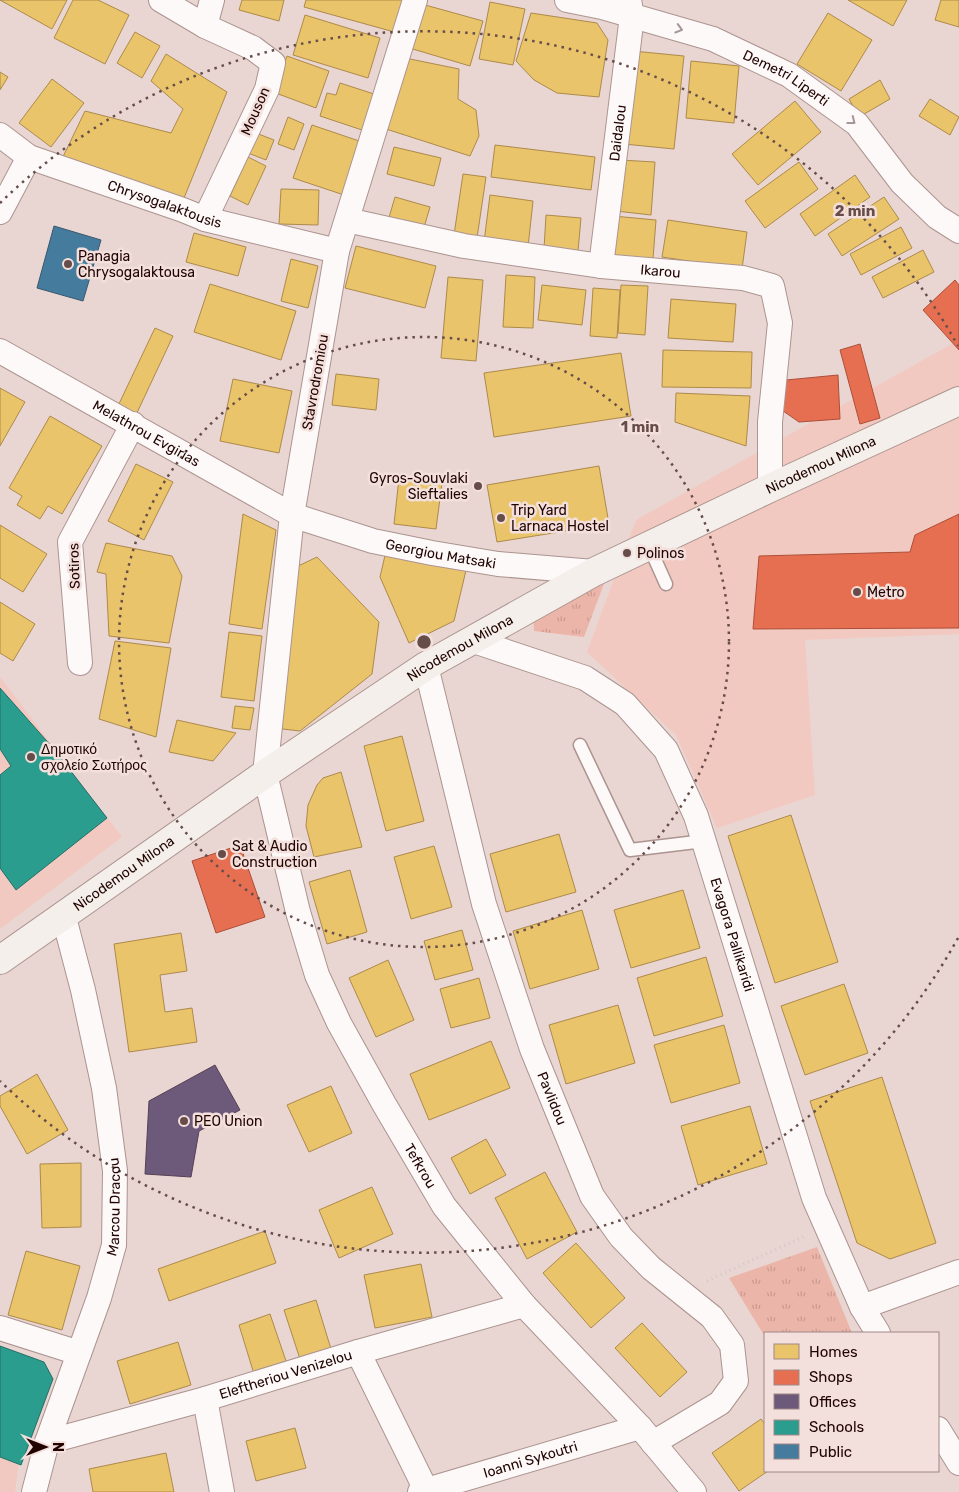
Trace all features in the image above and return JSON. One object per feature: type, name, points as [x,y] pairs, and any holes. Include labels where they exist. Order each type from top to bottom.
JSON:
[{"type":"main road","name":"Nicodemou Milona","points":[[0,960],[265,774],[426,666],[594,572],[959,401]]},
{"type":"street","name":"Mouson","points":[[161,0],[205,26],[253,48],[273,63],[267,89],[204,219]]},
{"type":"street","points":[[205,26],[212,0]]},
{"type":"street","name":"Stavrodromiou","points":[[265,774],[292,515],[337,251],[416,0]]},
{"type":"street","name":"Demetri Liperti","points":[[566,0],[602,7],[631,8],[713,39],[789,74],[857,124],[902,182],[937,217],[959,231]]},
{"type":"street","name":"Daidalou","points":[[601,266],[631,8]]},
{"type":"street","name":"Chrysogalaktousis","points":[[0,135],[30,157],[204,219],[337,251]]},
{"type":"street","points":[[0,212],[30,157]]},
{"type":"street","name":"Ikarou","points":[[348,220],[464,246],[601,266],[743,278],[772,286],[780,323],[770,422],[770,488]]},
{"type":"street","name":"Melathrou Evgirias","points":[[0,351],[292,515]]},
{"type":"street","name":"Sotiros","points":[[80,664],[70,542],[133,424]]},
{"type":"street","name":"Georgiou Matsaki","points":[[292,515],[373,541],[432,553],[498,564],[594,572]]},
{"type":"street","name":"Evagora Pallikaridi","points":[[471,640],[585,678],[625,704],[666,750],[696,816],[814,1198],[862,1307],[877,1332]]},
{"type":"street","name":"Pavlidou","points":[[426,666],[484,904],[532,1049],[592,1196],[621,1237],[651,1268],[712,1317],[732,1345],[736,1381],[720,1402],[647,1435]]},
{"type":"street","name":"Tefkrou","points":[[265,774],[298,912],[317,974],[339,1023],[444,1206],[524,1305],[647,1435],[694,1492]]},
{"type":"street","name":"Marcou Dracou","points":[[34,1492],[47,1442],[99,1298],[114,1245],[115,1171],[104,1088],[83,990],[63,914]]},
{"type":"street","points":[[862,1307],[959,1272]]},
{"type":"street","name":"Eleftheriou Venizelou","points":[[47,1442],[205,1399],[358,1352],[524,1305]]},
{"type":"street","points":[[0,1328],[79,1353]]},
{"type":"street","points":[[358,1352],[423,1491]]},
{"type":"street","points":[[205,1399],[222,1492]]},
{"type":"street","points":[[939,1431],[959,1463]]},
{"type":"street","name":"Ioanni Sykoutri","points":[[423,1491],[647,1435]]},
{"type":"lane","points":[[648,546],[666,584]]},
{"type":"lane","points":[[580,745],[630,850],[704,842]]},
{"type":"path","points":[[682,1293],[826,1227]]},
{"type":"shaded area","points":[[959,340],[959,634],[805,640],[815,795],[717,828],[676,735],[587,652],[636,520]]},
{"type":"shaded area","name":"Δημοτικό σχολείο Σωτήρος","points":[[0,677],[122,837],[0,929]]},
{"type":"shaded area","points":[[0,1445],[20,1452],[15,1492],[0,1492]]},
{"type":"green space","points":[[605,581],[584,637],[534,631],[533,612]]},
{"type":"green space","points":[[817,1247],[852,1332],[764,1332],[764,1335],[729,1278]]},
{"type":"building: Homes","points":[[0,0],[67,0],[52,29]]},
{"type":"building: Homes","points":[[73,0],[98,0],[129,15],[105,64],[54,38]]},
{"type":"building: Homes","points":[[242,0],[284,0],[279,21],[239,10]]},
{"type":"building: Homes","points":[[306,0],[407,0],[398,33],[304,7]]},
{"type":"building: Homes","points":[[848,0],[907,0],[893,26]]},
{"type":"building: Homes","points":[[941,0],[959,0],[959,27],[935,20]]},
{"type":"building: Homes","points":[[490,2],[525,9],[513,65],[479,59]]},
{"type":"building: Homes","points":[[418,3],[483,21],[470,66],[406,47]]},
{"type":"building: Homes","points":[[531,13],[597,23],[608,40],[599,97],[557,93],[534,80],[516,61]]},
{"type":"building: Homes","points":[[828,13],[872,40],[841,91],[797,64]]},
{"type":"building: Homes","points":[[305,15],[380,38],[368,78],[293,55]]},
{"type":"building: Homes","points":[[135,32],[160,46],[142,78],[117,63]]},
{"type":"building: Homes","points":[[633,51],[684,56],[674,149],[624,144]]},
{"type":"building: Homes","points":[[166,54],[227,92],[182,203],[61,161],[85,111],[171,133],[183,109],[151,81]]},
{"type":"building: Homes","points":[[287,56],[329,71],[316,108],[273,92]]},
{"type":"building: Homes","points":[[405,58],[459,69],[458,99],[476,110],[479,136],[470,156],[386,129]]},
{"type":"building: Homes","points":[[691,61],[739,66],[734,123],[686,118]]},
{"type":"building: Homes","points":[[0,72],[8,77],[0,90]]},
{"type":"building: Homes","points":[[52,79],[84,103],[51,147],[19,123]]},
{"type":"building: Homes","points":[[880,80],[890,99],[859,117],[849,99]]},
{"type":"building: Homes","points":[[340,83],[374,94],[362,130],[320,116],[327,93],[336,95]]},
{"type":"building: Homes","points":[[930,99],[959,117],[950,135],[919,116]]},
{"type":"building: Homes","points":[[795,101],[821,132],[758,185],[732,154]]},
{"type":"building: Homes","points":[[288,117],[304,124],[294,150],[278,144]]},
{"type":"building: Homes","points":[[312,125],[365,143],[347,196],[293,178]]},
{"type":"building: Homes","points":[[256,133],[274,140],[266,160],[248,153]]},
{"type":"building: Homes","points":[[495,145],[595,157],[591,190],[491,177]]},
{"type":"building: Homes","points":[[394,147],[441,158],[434,186],[387,174]]},
{"type":"building: Homes","points":[[248,157],[266,166],[248,205],[230,196]]},
{"type":"building: Homes","points":[[620,160],[655,162],[651,215],[616,211]]},
{"type":"building: Homes","points":[[799,162],[818,189],[765,228],[745,201]]},
{"type":"building: Homes","points":[[463,174],[486,177],[477,238],[454,235]]},
{"type":"building: Homes","points":[[855,175],[870,197],[815,236],[800,214]]},
{"type":"building: Homes","points":[[281,189],[319,190],[318,225],[279,224]]},
{"type":"building: Homes","points":[[490,195],[533,201],[528,247],[484,242]]},
{"type":"building: Homes","points":[[395,197],[430,207],[423,231],[388,221]]},
{"type":"building: Homes","points":[[884,197],[899,219],[842,256],[828,234]]},
{"type":"building: Homes","points":[[546,215],[581,218],[578,251],[544,249]]},
{"type":"building: Homes","points":[[613,216],[656,220],[653,259],[610,256]]},
{"type":"building: Homes","points":[[668,220],[747,232],[742,269],[662,257]]},
{"type":"building: Homes","points":[[901,227],[912,248],[861,275],[850,254]]},
{"type":"building: Homes","points":[[194,233],[246,247],[238,276],[186,262]]},
{"type":"building: Homes","points":[[356,246],[436,266],[425,308],[345,288]]},
{"type":"building: Homes","points":[[923,250],[934,272],[883,298],[872,277]]},
{"type":"building: Homes","points":[[291,259],[318,266],[308,308],[281,301]]},
{"type":"building: Homes","points":[[506,275],[535,277],[533,328],[503,327]]},
{"type":"building: Homes","points":[[448,277],[483,280],[476,361],[441,358]]},
{"type":"building: Homes","points":[[210,284],[296,311],[281,360],[194,332]]},
{"type":"building: Homes","points":[[542,285],[586,290],[582,325],[538,320]]},
{"type":"building: Homes","points":[[621,285],[648,286],[645,335],[618,333]]},
{"type":"building: Homes","points":[[593,288],[620,290],[617,338],[590,336]]},
{"type":"building: Homes","points":[[671,299],[736,304],[733,342],[668,338]]},
{"type":"building: Homes","points":[[155,328],[173,336],[135,417],[117,408]]},
{"type":"building: Homes","points":[[663,350],[752,352],[751,388],[662,387]]},
{"type":"building: Homes","points":[[621,353],[631,416],[494,437],[484,373]]},
{"type":"building: Homes","points":[[336,374],[379,379],[376,410],[332,405]]},
{"type":"building: Homes","points":[[233,379],[292,391],[279,453],[220,441]]},
{"type":"building: Homes","points":[[0,388],[25,402],[0,446]]},
{"type":"building: Homes","points":[[676,393],[750,396],[746,446],[675,422]]},
{"type":"building: Homes","points":[[50,416],[102,446],[62,514],[48,506],[40,519],[17,505],[22,496],[9,488]]},
{"type":"building: Homes","points":[[136,464],[173,482],[144,540],[108,521]]},
{"type":"building: Homes","points":[[599,466],[609,524],[497,542],[487,485]]},
{"type":"building: Homes","points":[[399,478],[442,483],[436,529],[394,524]]},
{"type":"building: Homes","points":[[243,514],[276,530],[262,629],[229,624]]},
{"type":"building: Homes","points":[[0,525],[47,554],[23,592],[0,578]]},
{"type":"building: Homes","points":[[106,543],[172,556],[182,576],[169,643],[109,636],[106,574],[97,572]]},
{"type":"building: Homes","points":[[386,551],[467,566],[454,621],[409,643],[380,577]]},
{"type":"building: Homes","points":[[317,557],[379,622],[372,674],[300,731],[274,728],[296,567]]},
{"type":"building: Homes","points":[[0,602],[35,624],[13,661],[0,653]]},
{"type":"building: Homes","points":[[229,632],[262,636],[254,701],[221,697]]},
{"type":"building: Homes","points":[[115,641],[171,648],[156,737],[99,719]]},
{"type":"building: Homes","points":[[235,706],[254,708],[250,730],[232,728]]},
{"type":"building: Homes","points":[[177,720],[236,733],[213,761],[169,752]]},
{"type":"building: Homes","points":[[402,736],[424,821],[386,831],[364,746]]},
{"type":"building: Homes","points":[[341,772],[362,847],[314,857],[306,826],[308,805],[317,785],[323,778]]},
{"type":"building: Homes","points":[[791,815],[838,962],[775,983],[728,836]]},
{"type":"building: Homes","points":[[559,834],[576,892],[506,912],[490,854]]},
{"type":"building: Homes","points":[[434,846],[452,907],[411,919],[394,857]]},
{"type":"building: Homes","points":[[350,870],[367,932],[327,944],[309,882]]},
{"type":"building: Homes","points":[[683,890],[700,948],[631,968],[614,910]]},
{"type":"building: Homes","points":[[582,910],[599,969],[530,989],[513,931]]},
{"type":"building: Homes","points":[[462,930],[473,970],[435,980],[424,941]]},
{"type":"building: Homes","points":[[181,933],[187,971],[160,975],[165,1012],[192,1008],[197,1042],[129,1052],[114,944]]},
{"type":"building: Homes","points":[[706,957],[723,1016],[654,1036],[637,978]]},
{"type":"building: Homes","points":[[388,960],[414,1020],[376,1037],[349,978]]},
{"type":"building: Homes","points":[[479,978],[490,1018],[451,1028],[440,989]]},
{"type":"building: Homes","points":[[844,984],[868,1053],[805,1075],[781,1006]]},
{"type":"building: Homes","points":[[618,1005],[635,1063],[566,1084],[549,1025]]},
{"type":"building: Homes","points":[[724,1025],[740,1083],[671,1103],[654,1045]]},
{"type":"building: Homes","points":[[491,1041],[510,1088],[429,1120],[410,1074]]},
{"type":"building: Homes","points":[[37,1074],[68,1130],[27,1154],[0,1106],[0,1096]]},
{"type":"building: Homes","points":[[882,1077],[936,1243],[890,1259],[857,1243],[810,1101]]},
{"type":"building: Homes","points":[[331,1086],[352,1133],[309,1152],[287,1105]]},
{"type":"building: Homes","points":[[750,1106],[767,1164],[698,1185],[681,1126]]},
{"type":"building: Homes","points":[[486,1139],[506,1175],[470,1194],[451,1158]]},
{"type":"building: Homes","points":[[81,1163],[81,1227],[42,1228],[40,1164]]},
{"type":"building: Homes","points":[[545,1172],[577,1232],[527,1259],[495,1198]]},
{"type":"building: Homes","points":[[372,1187],[393,1234],[339,1258],[319,1210]]},
{"type":"building: Homes","points":[[265,1231],[276,1263],[169,1301],[158,1269]]},
{"type":"building: Homes","points":[[576,1243],[625,1298],[591,1328],[543,1273]]},
{"type":"building: Homes","points":[[26,1251],[80,1266],[62,1330],[8,1315]]},
{"type":"building: Homes","points":[[421,1264],[432,1317],[375,1328],[364,1275]]},
{"type":"building: Homes","points":[[316,1300],[331,1349],[300,1359],[284,1310]]},
{"type":"building: Homes","points":[[270,1314],[287,1364],[254,1374],[239,1325]]},
{"type":"building: Homes","points":[[642,1323],[687,1372],[660,1397],[615,1348]]},
{"type":"building: Homes","points":[[178,1342],[191,1385],[130,1404],[117,1361]]},
{"type":"building: Homes","points":[[761,1419],[764,1423],[764,1472],[767,1472],[739,1491],[712,1453]]},
{"type":"building: Homes","points":[[295,1428],[306,1468],[256,1481],[246,1441]]},
{"type":"building: Homes","points":[[166,1453],[174,1492],[93,1492],[89,1469]]},
{"type":"building: Shops","points":[[955,280],[959,285],[959,350],[923,310]]},
{"type":"building: Shops","points":[[860,344],[880,418],[860,424],[840,350]]},
{"type":"building: Shops","points":[[838,375],[840,419],[799,422],[776,406],[776,381]]},
{"type":"building: Shops","name":"Metro","points":[[959,514],[959,628],[753,629],[759,556],[910,552],[915,535]]},
{"type":"building: Shops","points":[[240,845],[265,917],[216,933],[192,861]]},
{"type":"building: Offices","name":"PEO Union","points":[[215,1065],[240,1110],[199,1131],[191,1177],[145,1174],[149,1101]]},
{"type":"building: Schools","name":"Δημοτικό σχολείο Σωτήρος","points":[[0,688],[53,748],[107,818],[16,890],[0,868],[0,775],[11,766],[0,749]]},
{"type":"building: Schools","points":[[0,1346],[44,1362],[53,1379],[21,1465],[0,1457]]},
{"type":"building: Public","name":"Panagia Chrysogalaktousa","points":[[54,226],[101,240],[83,301],[37,288]]},
{"type":"place","name":"Panagia Chrysogalaktousa","points":[[68,264]]},
{"type":"place","name":"Gyros-Souvlaki Sieftalies","points":[[478,486]]},
{"type":"place","name":"Trip Yard Larnaca Hostel","points":[[501,518]]},
{"type":"place","name":"Polinos","points":[[627,553]]},
{"type":"place","name":"Metro","points":[[857,592]]},
{"type":"place","name":"Δημοτικό σχολείο Σωτήρος","points":[[31,757]]},
{"type":"place","name":"Sat & Audio Construction","points":[[222,854]]},
{"type":"place","name":"PEO Union","points":[[184,1121]]}]
